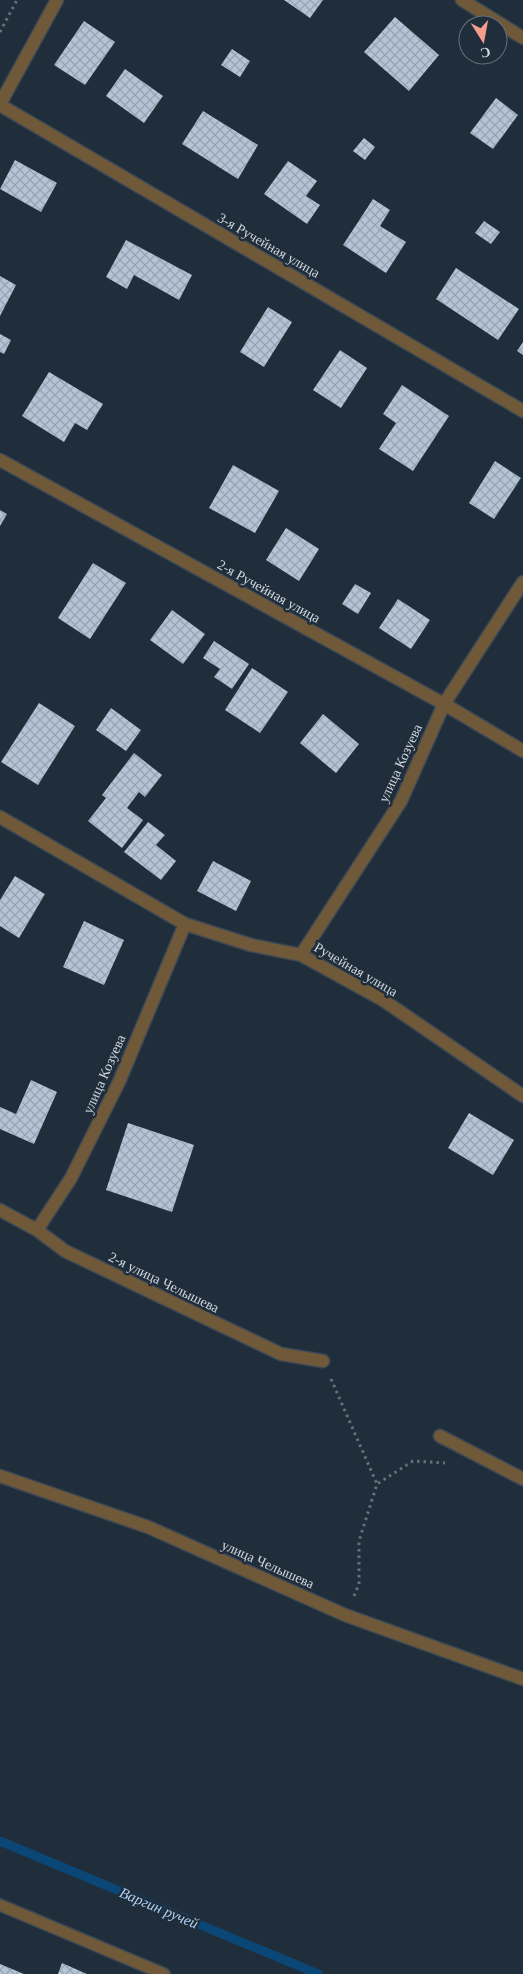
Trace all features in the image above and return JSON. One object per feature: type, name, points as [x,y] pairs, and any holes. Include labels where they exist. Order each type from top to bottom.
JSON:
[{"type":"street","points":[[0,104],[57,0]]},
{"type":"street","points":[[462,0],[523,38]]},
{"type":"street","name":"3-я Ручейная улица","points":[[0,104],[523,410]]},
{"type":"street","name":"2-я Ручейная улица","points":[[0,460],[444,704],[523,751]]},
{"type":"street","name":"улица Козуева","points":[[301,955],[401,801],[444,704],[523,582]]},
{"type":"street","name":"Ручейная улица","points":[[0,817],[185,924],[250,945],[301,955],[383,1000],[523,1096]]},
{"type":"street","name":"улица Козуева","points":[[37,1230],[71,1178],[119,1082],[185,924]]},
{"type":"street","name":"2-я улица Челышева","points":[[0,1210],[37,1230],[65,1251],[281,1354],[323,1362]]},
{"type":"street","points":[[440,1436],[523,1479]]},
{"type":"street","name":"улица Челышева","points":[[0,1476],[148,1527],[345,1615],[523,1679]]},
{"type":"lane","points":[[0,1905],[164,1974]]},
{"type":"path","points":[[0,32],[17,0]]},
{"type":"path","points":[[323,1362],[377,1484]]},
{"type":"path","points":[[345,1615],[359,1584],[359,1541],[377,1484],[413,1461],[452,1464]]},
{"type":"building","points":[[284,0],[323,0],[310,18]]},
{"type":"building","points":[[395,17],[439,55],[409,91],[364,52]]},
{"type":"building","points":[[84,21],[115,42],[85,85],[54,65]]},
{"type":"building","points":[[232,49],[250,61],[240,77],[221,65]]},
{"type":"building","points":[[125,69],[163,96],[144,123],[106,96]]},
{"type":"building","points":[[496,98],[518,115],[493,149],[470,133]]},
{"type":"building","points":[[203,111],[258,145],[238,179],[182,144]]},
{"type":"building","points":[[364,138],[375,147],[365,160],[353,151]]},
{"type":"building","points":[[15,160],[57,183],[41,212],[0,189]]},
{"type":"building","points":[[288,161],[317,181],[306,196],[320,205],[307,224],[264,194]]},
{"type":"building","points":[[373,199],[390,210],[380,226],[406,242],[386,273],[343,245]]},
{"type":"building","points":[[484,221],[500,232],[491,244],[475,233]]},
{"type":"building","points":[[126,240],[192,275],[179,300],[134,275],[127,289],[106,277]]},
{"type":"building","points":[[456,268],[519,309],[498,340],[436,299]]},
{"type":"building","points":[[0,276],[16,285],[0,316]]},
{"type":"building","points":[[268,307],[292,322],[264,367],[240,352]]},
{"type":"building","points":[[0,334],[11,340],[4,354],[0,352]]},
{"type":"building","points":[[523,342],[523,355],[517,351]]},
{"type":"building","points":[[340,350],[367,368],[341,408],[313,390]]},
{"type":"building","points":[[49,372],[103,404],[87,430],[75,423],[64,442],[22,416]]},
{"type":"building","points":[[402,385],[449,416],[413,471],[379,449],[396,423],[383,414]]},
{"type":"building","points":[[495,461],[521,478],[494,519],[469,503]]},
{"type":"building","points":[[233,465],[279,491],[255,533],[209,508]]},
{"type":"building","points":[[0,510],[7,514],[0,526]]},
{"type":"building","points":[[286,528],[319,549],[299,581],[266,560]]},
{"type":"building","points":[[93,563],[126,583],[90,639],[58,618]]},
{"type":"building","points":[[355,584],[371,593],[358,614],[342,604]]},
{"type":"building","points":[[398,599],[430,620],[411,649],[379,628]]},
{"type":"building","points":[[172,610],[205,634],[183,664],[150,640]]},
{"type":"building","points":[[214,641],[249,664],[232,689],[214,677],[220,669],[203,658]]},
{"type":"building","points":[[252,668],[288,692],[260,733],[225,710]]},
{"type":"building","points":[[39,703],[75,726],[38,785],[1,762]]},
{"type":"building","points":[[111,708],[141,730],[126,751],[96,730]]},
{"type":"building","points":[[323,714],[359,744],[336,773],[300,743]]},
{"type":"building","points":[[134,753],[162,775],[145,797],[139,792],[127,808],[143,820],[122,848],[88,821],[106,798],[102,795]]},
{"type":"building","points":[[148,822],[165,835],[156,845],[176,861],[161,880],[124,852]]},
{"type":"building","points":[[213,861],[251,881],[236,911],[197,891]]},
{"type":"building","points":[[15,876],[45,894],[19,938],[0,926],[0,900]]},
{"type":"building","points":[[84,921],[124,940],[104,985],[63,967]]},
{"type":"building","points":[[31,1080],[57,1092],[34,1144],[0,1129],[0,1107],[16,1114]]},
{"type":"building","points":[[469,1113],[514,1140],[493,1175],[448,1148]]},
{"type":"building","points":[[128,1123],[194,1145],[172,1212],[106,1190]]},
{"type":"building","points":[[62,1963],[87,1974],[58,1974]]},
{"type":"building","points":[[0,1964],[24,1974],[0,1974]]},
{"type":"waterway","name":"Варгин ручей","points":[[0,1841],[318,1974]]}]
